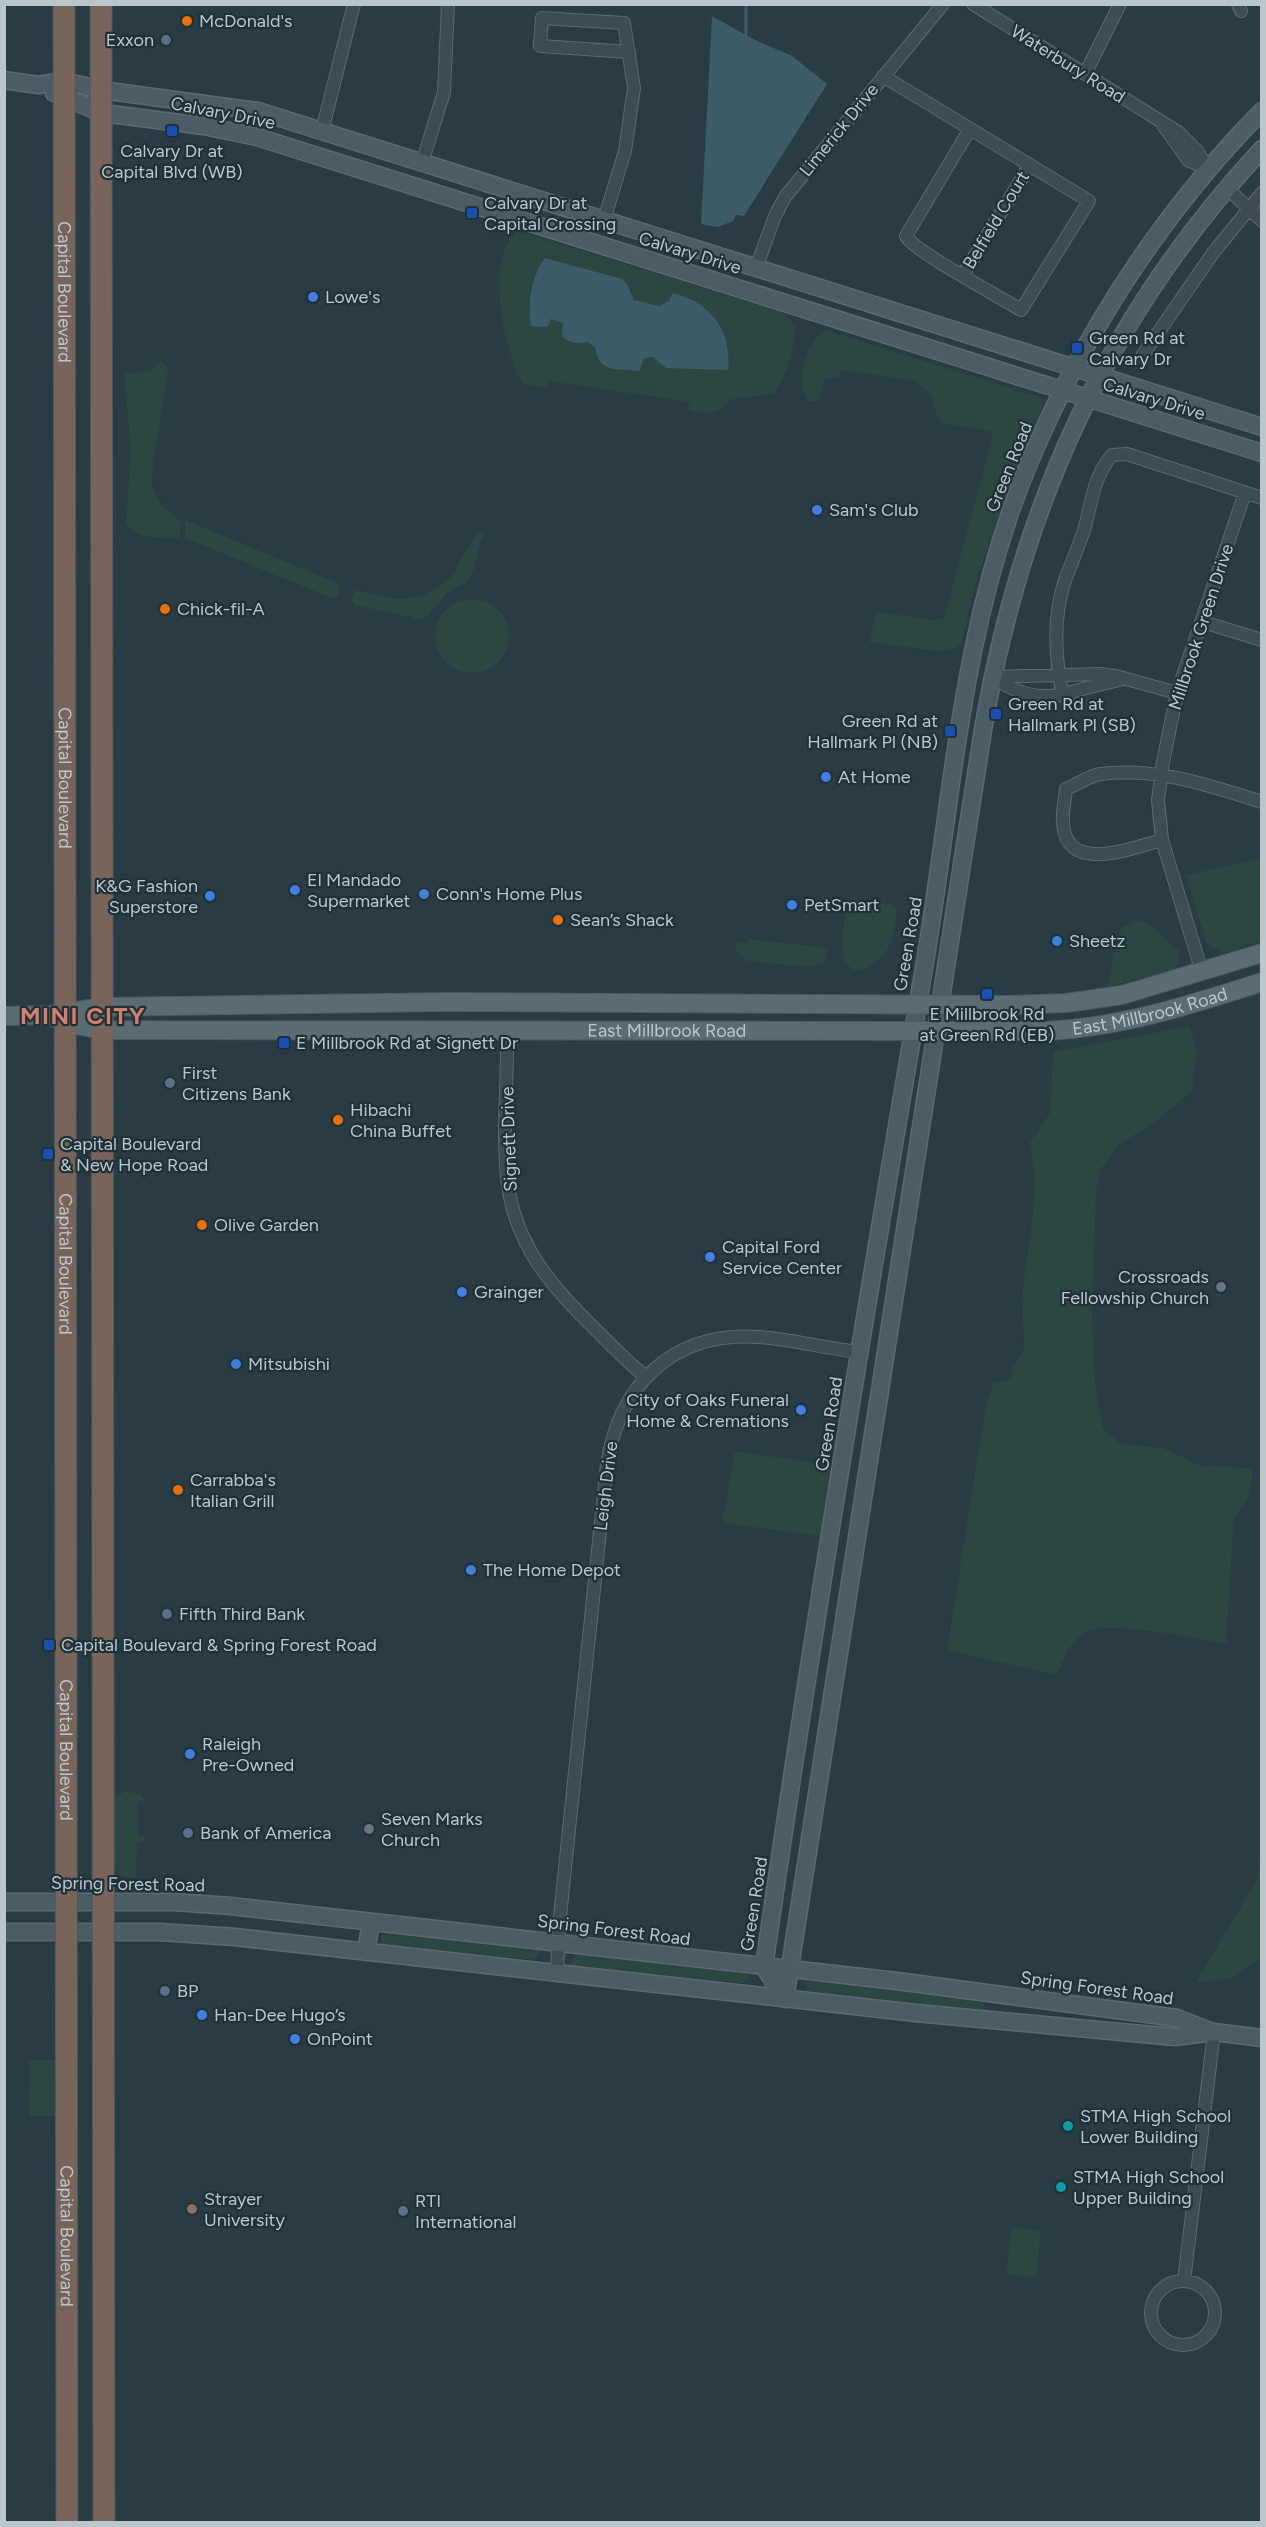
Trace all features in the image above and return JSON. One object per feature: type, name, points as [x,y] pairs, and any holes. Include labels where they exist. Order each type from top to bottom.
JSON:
[{"type":"highway","name":"Capital Boulevard","points":[[64,4],[60,1017],[66,1902],[67,2523]]},
{"type":"highway","name":"Capital Boulevard","points":[[101,4],[104,2523]]},
{"type":"main road","name":"East Millbrook Road","points":[[60,1017],[103,1007],[619,1002],[1020,1005],[1085,1001],[1140,991],[1262,953]]},
{"type":"main road","name":"East Millbrook Road","points":[[60,1017],[102,1030],[1046,1031],[1103,1026],[1158,1015],[1262,982]]},
{"type":"main road","points":[[510,1031],[521,1019],[532,1014],[582,1013],[619,1002]]},
{"type":"main road","points":[[459,1031],[491,1021],[510,1003]]},
{"type":"main road","points":[[4,1016],[60,1017]]},
{"type":"street","points":[[316,155],[354,4]]},
{"type":"street","points":[[422,163],[444,92],[448,4]]},
{"type":"street","name":"Limerick Drive","points":[[756,268],[775,216],[785,198],[943,4]]},
{"type":"street","name":"Waterbury Road","points":[[973,4],[1162,124],[1188,160],[1208,169]]},
{"type":"street","points":[[1085,74],[1120,4]]},
{"type":"street","points":[[604,220],[625,151],[634,88],[629,52],[624,23],[542,18],[540,46],[629,52]]},
{"type":"street","points":[[883,76],[1089,201],[1022,310],[924,253],[908,241],[906,236],[970,129]]},
{"type":"street","points":[[4,80],[65,89]]},
{"type":"street","name":"Calvary Drive","points":[[65,89],[101,90],[258,111],[1262,427]]},
{"type":"street","name":"Calvary Drive","points":[[65,89],[102,113],[222,129],[316,155],[1262,453]]},
{"type":"street","name":"Green Road","points":[[785,1999],[764,1966],[860,1352],[912,1031],[939,883],[968,671],[982,603],[1004,531],[1030,461],[1074,368],[1150,244],[1208,169],[1262,111]]},
{"type":"street","points":[[785,1999],[992,677],[1010,602],[1031,530],[1058,460],[1098,376],[1169,262],[1227,188],[1262,149]]},
{"type":"street","name":"Belfield Court","points":[[963,275],[1030,165]]},
{"type":"street","points":[[1208,169],[1247,210],[1262,221]]},
{"type":"street","points":[[503,215],[509,190]]},
{"type":"street","points":[[1142,357],[1202,269],[1262,193]]},
{"type":"street","points":[[1063,696],[1059,675],[1056,622],[1064,585],[1084,527],[1099,471],[1112,455],[1127,454],[1262,498]]},
{"type":"street","name":"Millbrook Green Drive","points":[[1202,972],[1162,840],[1158,800],[1177,693],[1245,493]]},
{"type":"street","points":[[1203,622],[1262,640]]},
{"type":"street","points":[[968,671],[992,677],[1099,674],[1177,693]]},
{"type":"street","points":[[992,677],[1006,686],[1036,697],[1063,696],[1126,679]]},
{"type":"street","points":[[1162,840],[1115,853],[1090,856],[1071,844],[1063,824],[1066,789],[1098,774],[1161,774],[1193,780],[1262,802]]},
{"type":"street","points":[[939,883],[959,886]]},
{"type":"street","name":"Signett Drive","points":[[510,1031],[507,1047],[507,1174],[511,1201],[522,1235],[548,1280],[646,1377]]},
{"type":"street","name":"Leigh Drive","points":[[557,1973],[558,1943],[608,1462],[614,1429],[621,1410],[646,1377],[666,1359],[686,1348],[716,1339],[759,1336],[860,1352]]},
{"type":"street","points":[[860,1352],[886,1353]]},
{"type":"street","points":[[821,1601],[847,1606]]},
{"type":"street","points":[[808,1680],[834,1685]]},
{"type":"street","name":"Spring Forest Road","points":[[4,1902],[193,1903],[370,1922],[789,1968],[1177,2018],[1214,2032],[1262,2038]]},
{"type":"street","points":[[366,1952],[370,1922]]},
{"type":"street","name":"Spring Forest Road","points":[[4,1932],[207,1935],[785,1999],[1174,2037],[1214,2032]]},
{"type":"street","points":[[1184,2280],[1214,2032]]},
{"type":"street","points":[[1184,2280],[1204,2288],[1214,2306],[1215,2316],[1212,2326],[1198,2341],[1177,2344],[1159,2334],[1150,2314],[1152,2304],[1164,2287],[1184,2280]]},
{"type":"green space","points":[[517,231],[782,312],[796,327],[789,362],[774,394],[732,399],[717,410],[701,413],[689,410],[689,402],[548,381],[545,388],[526,385],[521,381],[508,347],[499,293],[502,258],[508,243]]},
{"type":"green space","points":[[826,330],[1039,397],[1043,405],[993,529],[973,593],[963,638],[956,649],[936,651],[869,642],[877,612],[935,620],[944,618],[993,435],[990,431],[941,423],[933,406],[932,396],[916,381],[841,370],[840,377],[824,380],[819,401],[808,401],[802,383],[804,362],[812,343]]},
{"type":"green space","points":[[161,360],[168,368],[151,480],[162,504],[181,521],[180,538],[144,536],[126,524],[131,450],[124,374],[151,371]]},
{"type":"green space","points":[[185,520],[340,584],[339,594],[334,599],[185,538]]},
{"type":"green space","points":[[477,532],[484,535],[473,573],[466,583],[447,593],[427,617],[414,620],[410,617],[354,605],[352,599],[355,590],[398,599],[423,596],[449,580]]},
{"type":"green space","points":[[472,599],[486,602],[498,610],[506,622],[509,636],[506,650],[498,662],[486,670],[472,673],[458,670],[446,662],[438,650],[435,636],[438,622],[446,610],[458,602]]},
{"type":"green space","points":[[1261,858],[1261,941],[1224,953],[1207,944],[1186,875]]},
{"type":"green space","points":[[855,900],[891,904],[897,908],[892,939],[883,956],[867,968],[856,971],[844,963],[842,942],[845,911],[854,911]]},
{"type":"green space","points":[[1138,920],[1149,924],[1179,951],[1180,961],[1171,971],[1107,987],[1116,941],[1122,927]]},
{"type":"green space","points":[[749,939],[828,948],[825,962],[809,967],[747,961],[738,953],[736,942],[748,943]]},
{"type":"green space","points":[[1190,1026],[1197,1051],[1192,1091],[1159,1119],[1117,1146],[1101,1169],[1096,1192],[1092,1312],[1095,1385],[1103,1429],[1121,1444],[1163,1448],[1201,1466],[1253,1468],[1250,1494],[1234,1518],[1226,1644],[1153,1631],[1096,1629],[1085,1633],[1075,1641],[1057,1675],[947,1650],[986,1404],[994,1383],[1010,1380],[1013,1364],[1024,1351],[1022,1295],[1033,1216],[1035,1174],[1029,1144],[1050,1113],[1053,1052]]},
{"type":"green space","points":[[735,1451],[831,1465],[820,1536],[722,1523]]},
{"type":"green space","points":[[125,1791],[142,1795],[144,1801],[138,1802],[138,1835],[144,1836],[146,1840],[137,1844],[136,1876],[132,1878],[114,1875],[113,1805],[116,1797]]},
{"type":"green space","points":[[1261,1854],[1261,1957],[1233,1978],[1195,1983],[1255,1883]]},
{"type":"green space","points":[[385,1932],[538,1949],[539,1954],[534,1959],[523,1959],[382,1946],[380,1936]]},
{"type":"green space","points":[[574,1955],[748,1973],[750,1978],[744,1983],[575,1969],[571,1966]]},
{"type":"green space","points":[[807,1981],[965,1997],[983,2002],[985,2009],[980,2013],[804,1994]]},
{"type":"green space","points":[[30,2060],[56,2060],[56,2116],[29,2116]]},
{"type":"green space","points":[[1012,2227],[1041,2231],[1036,2278],[1006,2274]]},
{"type":"water","points":[[712,16],[753,39],[792,56],[827,84],[744,216],[736,215],[733,221],[718,227],[701,224]]},
{"type":"water","points":[[545,258],[622,279],[627,284],[634,300],[659,306],[669,301],[673,293],[699,304],[709,311],[723,331],[727,343],[728,370],[666,368],[653,357],[644,358],[639,371],[610,368],[600,362],[595,347],[587,342],[573,342],[564,338],[562,336],[563,323],[551,319],[547,327],[531,326],[531,290],[536,273]]},
{"type":"waterway","points":[[746,4],[746,35]]},
{"type":"place","name":"McDonald's","points":[[187,21]]},
{"type":"place","name":"Exxon","points":[[166,40]]},
{"type":"place","name":"Calvary Dr at Capital Blvd (WB)","points":[[172,131]]},
{"type":"place","name":"Calvary Dr at Capital Crossing","points":[[472,213]]},
{"type":"place","name":"Lowe's","points":[[313,297]]},
{"type":"place","name":"Green Rd at Calvary Dr","points":[[1077,348]]},
{"type":"place","name":"Sam's Club","points":[[817,510]]},
{"type":"place","name":"Chick-fil-A","points":[[165,609]]},
{"type":"place","name":"Green Rd at Hallmark Pl (SB)","points":[[996,714]]},
{"type":"place","name":"Green Rd at Hallmark Pl (NB)","points":[[950,731]]},
{"type":"place","name":"At Home","points":[[826,777]]},
{"type":"place","name":"El Mandado Supermarket","points":[[295,890]]},
{"type":"place","name":"Conn's Home Plus","points":[[424,894]]},
{"type":"place","name":"K&G Fashion Superstore","points":[[210,896]]},
{"type":"place","name":"PetSmart","points":[[792,905]]},
{"type":"place","name":"Sean’s Shack","points":[[558,920]]},
{"type":"place","name":"Sheetz","points":[[1057,941]]},
{"type":"place","name":"E Millbrook Rd at Green Rd (EB)","points":[[987,994]]},
{"type":"place","name":"E Millbrook Rd at Signett Dr","points":[[284,1043]]},
{"type":"place","name":"First Citizens Bank","points":[[170,1083]]},
{"type":"place","name":"Hibachi China Buffet","points":[[338,1120]]},
{"type":"place","name":"Capital Boulevard & New Hope Road","points":[[48,1154]]},
{"type":"place","name":"Olive Garden","points":[[202,1225]]},
{"type":"place","name":"Capital Ford Service Center","points":[[710,1257]]},
{"type":"place","name":"Crossroads Fellowship Church","points":[[1221,1287]]},
{"type":"place","name":"Grainger","points":[[462,1292]]},
{"type":"place","name":"Mitsubishi","points":[[236,1364]]},
{"type":"place","name":"City of Oaks Funeral Home & Cremations","points":[[801,1410]]},
{"type":"place","name":"Carrabba's Italian Grill","points":[[178,1490]]},
{"type":"place","name":"The Home Depot","points":[[471,1570]]},
{"type":"place","name":"Fifth Third Bank","points":[[167,1614]]},
{"type":"place","name":"Capital Boulevard & Spring Forest Road","points":[[49,1645]]},
{"type":"place","name":"Raleigh Pre-Owned","points":[[190,1754]]},
{"type":"place","name":"Seven Marks Church","points":[[369,1829]]},
{"type":"place","name":"Bank of America","points":[[188,1833]]},
{"type":"place","name":"BP","points":[[165,1991]]},
{"type":"place","name":"Han-Dee Hugo’s","points":[[202,2015]]},
{"type":"place","name":"OnPoint","points":[[295,2039]]},
{"type":"place","name":"STMA High School Lower Building","points":[[1068,2126]]},
{"type":"place","name":"STMA High School Upper Building","points":[[1061,2187]]},
{"type":"place","name":"Strayer University","points":[[192,2209]]},
{"type":"place","name":"RTI International","points":[[403,2211]]},
{"type":"district","name":"MINI CITY","points":[[83,1016]]}]
